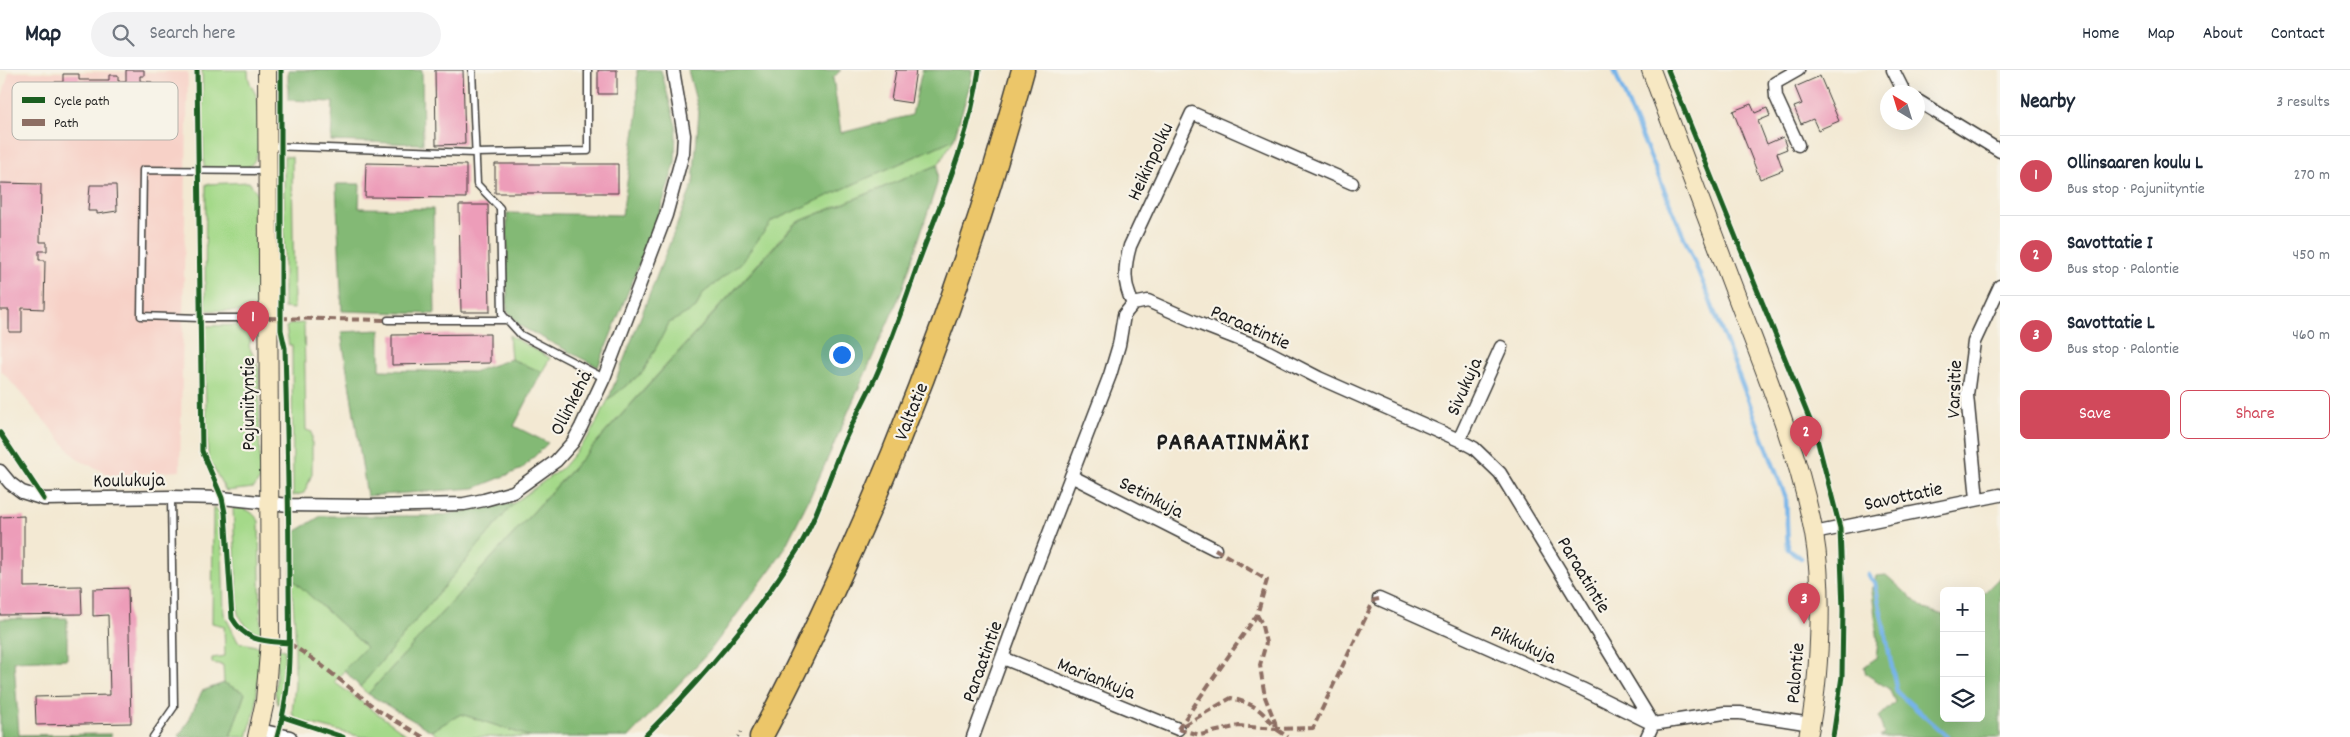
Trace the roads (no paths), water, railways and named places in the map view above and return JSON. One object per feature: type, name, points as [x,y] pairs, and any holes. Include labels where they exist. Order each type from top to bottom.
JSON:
[{"type":"highway","name":"Valtatie","points":[[751,734],[849,557],[909,414],[940,336],[1023,70]]},
{"type":"street","name":"Pajuniityntie","points":[[258,733],[269,672],[267,70]]},
{"type":"street","name":"Ollinkehä","points":[[268,502],[368,506],[444,505],[484,500],[513,492],[541,474],[566,450],[581,427],[604,378],[666,215],[680,169],[684,135],[672,70]]},
{"type":"street","name":"Palontie","points":[[1651,70],[1773,393],[1798,468],[1814,533],[1817,556],[1818,658],[1809,731]]},
{"type":"street","points":[[1798,70],[1775,83],[1776,97],[1798,145]]},
{"type":"street","points":[[1893,70],[1900,85]]},
{"type":"street","points":[[1925,105],[2000,151]]},
{"type":"street","name":"Heikinpolku","points":[[1133,304],[1127,292],[1124,278],[1128,252],[1192,113],[1352,183]]},
{"type":"street","name":"Varsitie","points":[[1977,499],[1967,395],[1974,342],[2000,286]]},
{"type":"street","name":"Paraatintie","points":[[973,737],[1110,375],[1119,345],[1124,315],[1133,304],[1148,301],[1259,347],[1319,378],[1474,448],[1500,474],[1654,724]]},
{"type":"street","name":"Sivukuja","points":[[1459,440],[1501,347]]},
{"type":"street","name":"Koulukuja","points":[[0,471],[10,483],[22,492],[44,499],[171,497],[222,498],[268,502]]},
{"type":"street","name":"Setinkuja","points":[[1071,476],[1215,549]]},
{"type":"street","name":"Savottatie","points":[[1814,533],[2000,495]]},
{"type":"street","name":"Pikkukuja","points":[[1379,599],[1582,689],[1654,724]]},
{"type":"street","name":"Mariankuja","points":[[1002,658],[1178,729]]},
{"type":"street","points":[[1647,737],[1654,724],[1724,713],[1740,713],[1809,731]]},
{"type":"street","points":[[258,733],[290,737]]},
{"type":"lane","points":[[472,70],[474,153],[477,184],[500,208],[502,314],[521,335],[604,378]]},
{"type":"lane","points":[[267,146],[474,153],[588,151],[588,70]]},
{"type":"lane","points":[[267,171],[143,170],[141,316],[268,318]]},
{"type":"lane","points":[[388,320],[508,320]]},
{"type":"lane","points":[[153,737],[174,707],[171,497]]},
{"type":"waterway","points":[[1614,70],[1704,285],[1786,498],[1788,549],[1801,558]]},
{"type":"waterway","points":[[1868,575],[1875,583],[1897,692],[1948,737]]},
{"type":"place","name":"Ollinsaaren koulu L","points":[[253,342]]},
{"type":"place","name":"Savottatie I","points":[[1806,457]]},
{"type":"place","name":"Savottatie L","points":[[1804,624]]},
{"type":"district","name":"PARAATINMÄKI","points":[[1233,440]]}]
